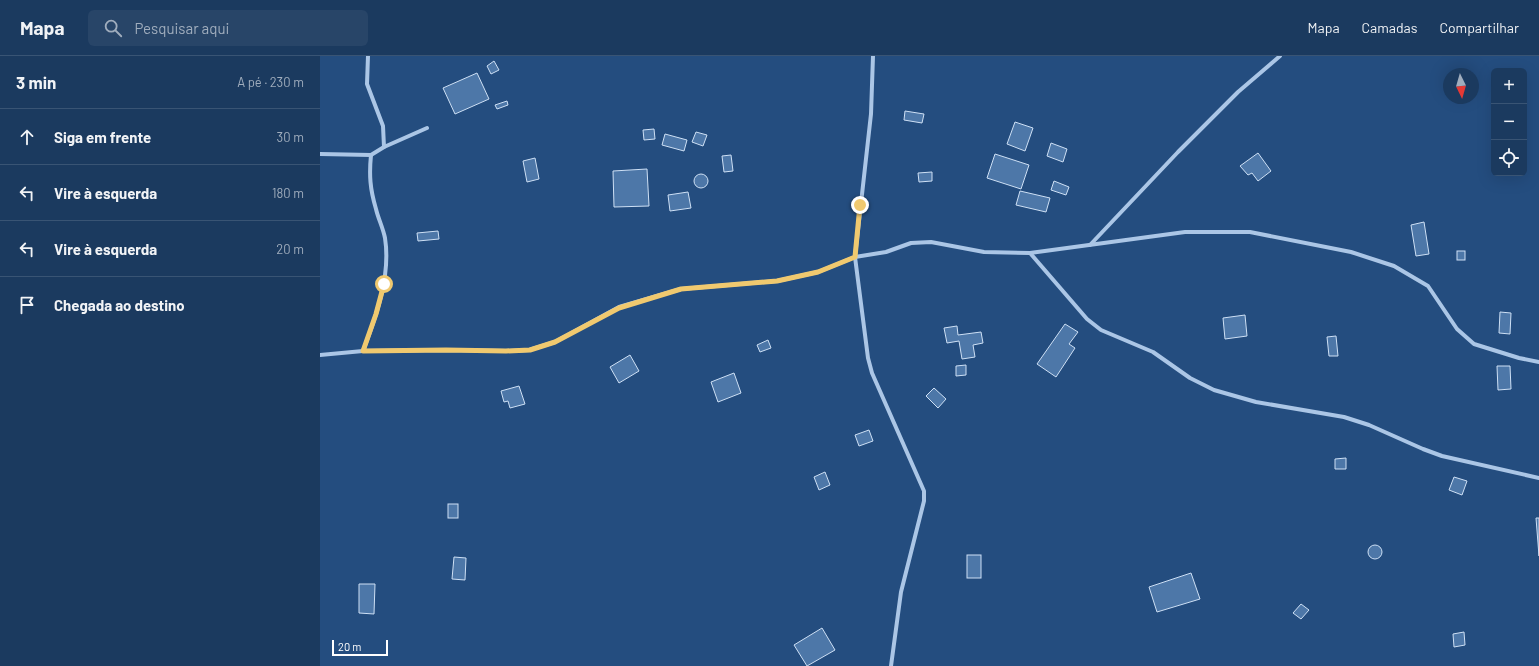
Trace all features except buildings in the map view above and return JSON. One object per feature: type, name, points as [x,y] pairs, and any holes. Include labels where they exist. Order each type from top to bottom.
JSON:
[{"type":"street","points":[[368,56],[367,84],[383,126],[384,147]]},
{"type":"street","points":[[873,56],[871,114],[855,257],[868,358],[872,373],[924,491],[924,501],[901,592],[891,666]]},
{"type":"street","points":[[1090,246],[1178,152],[1238,92],[1280,56]]},
{"type":"street","points":[[320,154],[371,155],[384,147],[427,128]]},
{"type":"street","points":[[363,351],[376,314],[384,284],[386,258],[385,238],[375,207],[369,177],[371,155]]},
{"type":"street","points":[[320,355],[363,351],[530,350],[555,342],[619,308],[681,289],[777,281],[818,272],[855,257],[886,252],[911,243],[931,242],[984,252],[1030,253],[1185,232],[1250,232],[1351,252],[1394,266],[1428,286],[1457,329],[1474,344],[1519,358],[1539,362]]},
{"type":"street","points":[[1030,253],[1087,319],[1101,330],[1153,352],[1190,378],[1214,390],[1256,402],[1344,417],[1369,425],[1442,456],[1539,478]]},
{"type":"route","points":[[384,284],[376,314],[363,351],[530,350],[555,342],[619,308],[681,289],[777,281],[818,272],[855,257],[860,205]]}]
